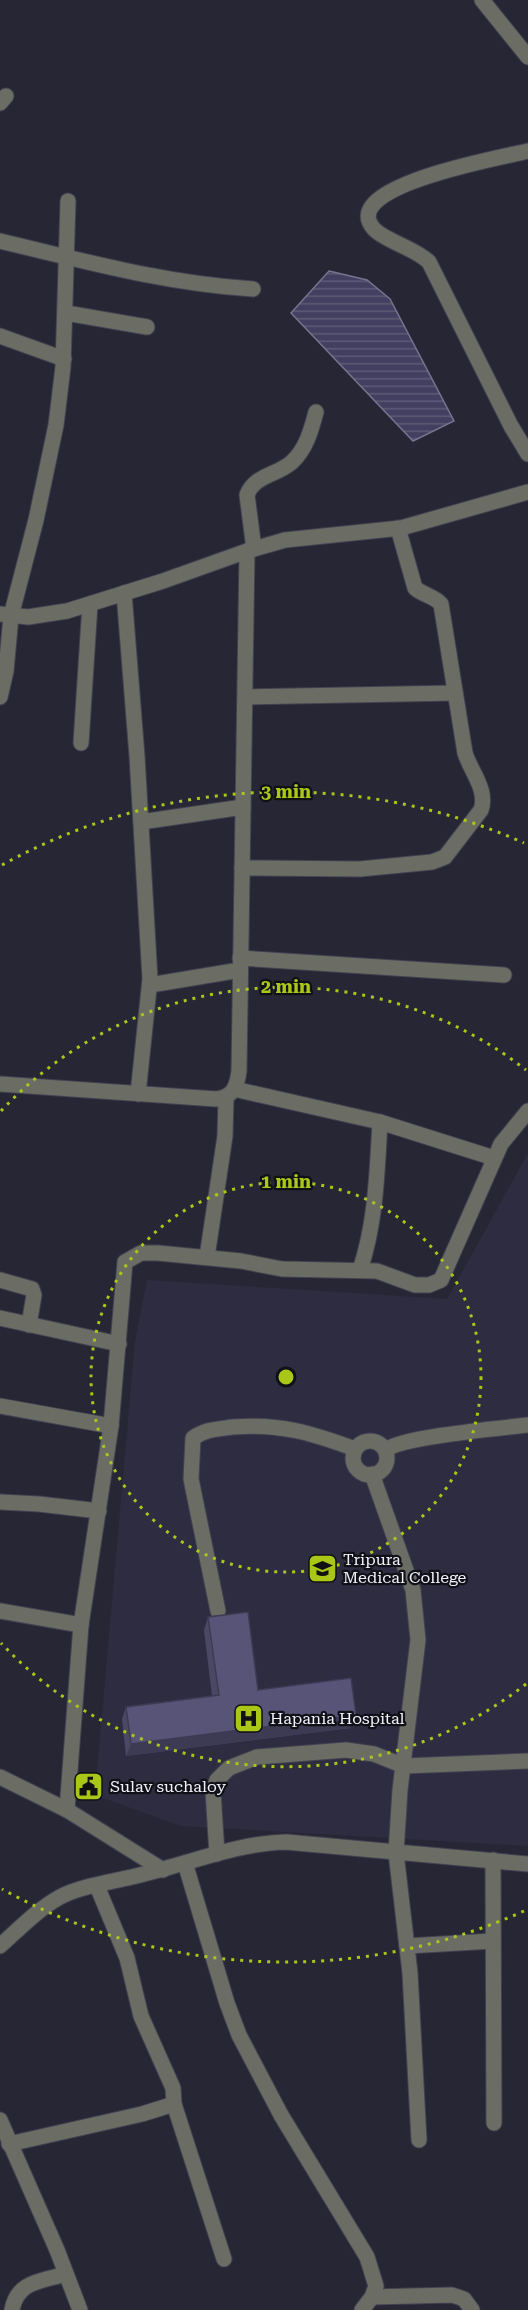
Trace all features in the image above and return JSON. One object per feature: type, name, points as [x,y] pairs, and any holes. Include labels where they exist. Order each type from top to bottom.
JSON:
[{"type":"street","points":[[482,0],[528,57]]},
{"type":"street","points":[[528,151],[448,170],[397,187],[380,196],[369,208],[368,219],[374,230],[422,255],[429,262],[528,454]]},
{"type":"street","points":[[0,697],[6,671],[5,615],[36,520],[56,425],[64,359],[68,201]]},
{"type":"street","points":[[0,241],[168,279],[253,289]]},
{"type":"street","points":[[66,313],[147,327]]},
{"type":"street","points":[[0,336],[64,359]]},
{"type":"street","points":[[207,1257],[230,1093],[238,1071],[251,550],[248,495],[250,487],[263,477],[290,464],[298,455],[309,439],[316,412]]},
{"type":"street","points":[[5,615],[40,616],[90,604],[285,540],[398,528],[528,492]]},
{"type":"street","points":[[242,868],[360,869],[432,862],[445,857],[475,818],[484,801],[483,792],[470,769],[465,753],[441,604],[437,599],[422,594],[415,588],[398,528]]},
{"type":"street","points":[[124,593],[141,822],[150,985],[138,1094]]},
{"type":"street","points":[[81,743],[90,604]]},
{"type":"street","points":[[246,697],[454,693]]},
{"type":"street","points":[[141,822],[243,807]]},
{"type":"street","points":[[150,985],[240,964],[504,975]]},
{"type":"street","points":[[0,1084],[216,1099],[230,1093],[380,1122],[494,1158]]},
{"type":"street","points":[[67,1810],[81,1625],[111,1426],[125,1262],[141,1253],[207,1257],[282,1269],[377,1271],[415,1285],[429,1285],[441,1280],[501,1144],[528,1111]]},
{"type":"street","points":[[360,1270],[374,1216],[380,1122]]},
{"type":"street","points":[[0,1280],[32,1289],[34,1295],[29,1325]]},
{"type":"street","points":[[0,1318],[119,1344]]},
{"type":"street","points":[[0,1406],[111,1426]]},
{"type":"street","points":[[218,1611],[191,1479],[193,1438],[204,1431],[259,1425],[287,1428],[315,1435],[355,1449]]},
{"type":"street","points":[[386,1450],[391,1445],[412,1440],[528,1425]]},
{"type":"street","points":[[368,1440],[378,1442],[386,1450],[385,1466],[380,1472],[361,1473],[352,1460],[355,1449],[368,1440]]},
{"type":"street","points":[[372,1474],[413,1590],[418,1640],[396,1852],[406,1946],[419,2140]]},
{"type":"street","points":[[0,1502],[99,1511]]},
{"type":"street","points":[[0,1611],[81,1625]]},
{"type":"street","points":[[217,1854],[213,1791],[217,1780],[229,1768],[257,1757],[346,1750],[374,1754],[404,1766],[528,1761]]},
{"type":"street","points":[[0,1777],[67,1810],[163,1870]]},
{"type":"street","points":[[0,1946],[34,1915],[59,1897],[77,1889],[163,1870],[261,1843],[286,1842],[528,1864]]},
{"type":"street","points":[[493,1860],[494,2122]]},
{"type":"street","points":[[185,1863],[227,2003],[240,2036],[281,2115],[367,2257],[376,2286],[372,2297],[362,2310]]},
{"type":"street","points":[[97,1886],[127,1958],[141,2016],[172,2088],[174,2104],[224,2259]]},
{"type":"street","points":[[406,1946],[494,1941]]},
{"type":"street","points":[[9,2144],[142,2114],[174,2104]]},
{"type":"street","points":[[0,2120],[80,2310]]},
{"type":"street","points":[[12,2310],[20,2290],[30,2284],[66,2274]]},
{"type":"street","points":[[372,2297],[452,2295],[464,2299],[472,2310]]},
{"type":"shaded area","points":[[329,271],[367,280],[390,299],[454,421],[413,441],[291,313]]},
{"type":"shaded area","name":"Tripura Medical College","points":[[528,1153],[528,1846],[181,1826],[95,1795],[135,1341],[147,1280],[447,1299]]},
{"type":"building","name":"Hapania Hospital","points":[[248,1612],[258,1690],[351,1678],[356,1715],[131,1744],[126,1707],[219,1695],[208,1617]]},
{"type":"place","name":"Tripura Medical College","points":[[322,1568]]},
{"type":"place","name":"Hapania Hospital","points":[[249,1718]]},
{"type":"place","name":"Sulav suchaloy","points":[[89,1786]]}]
